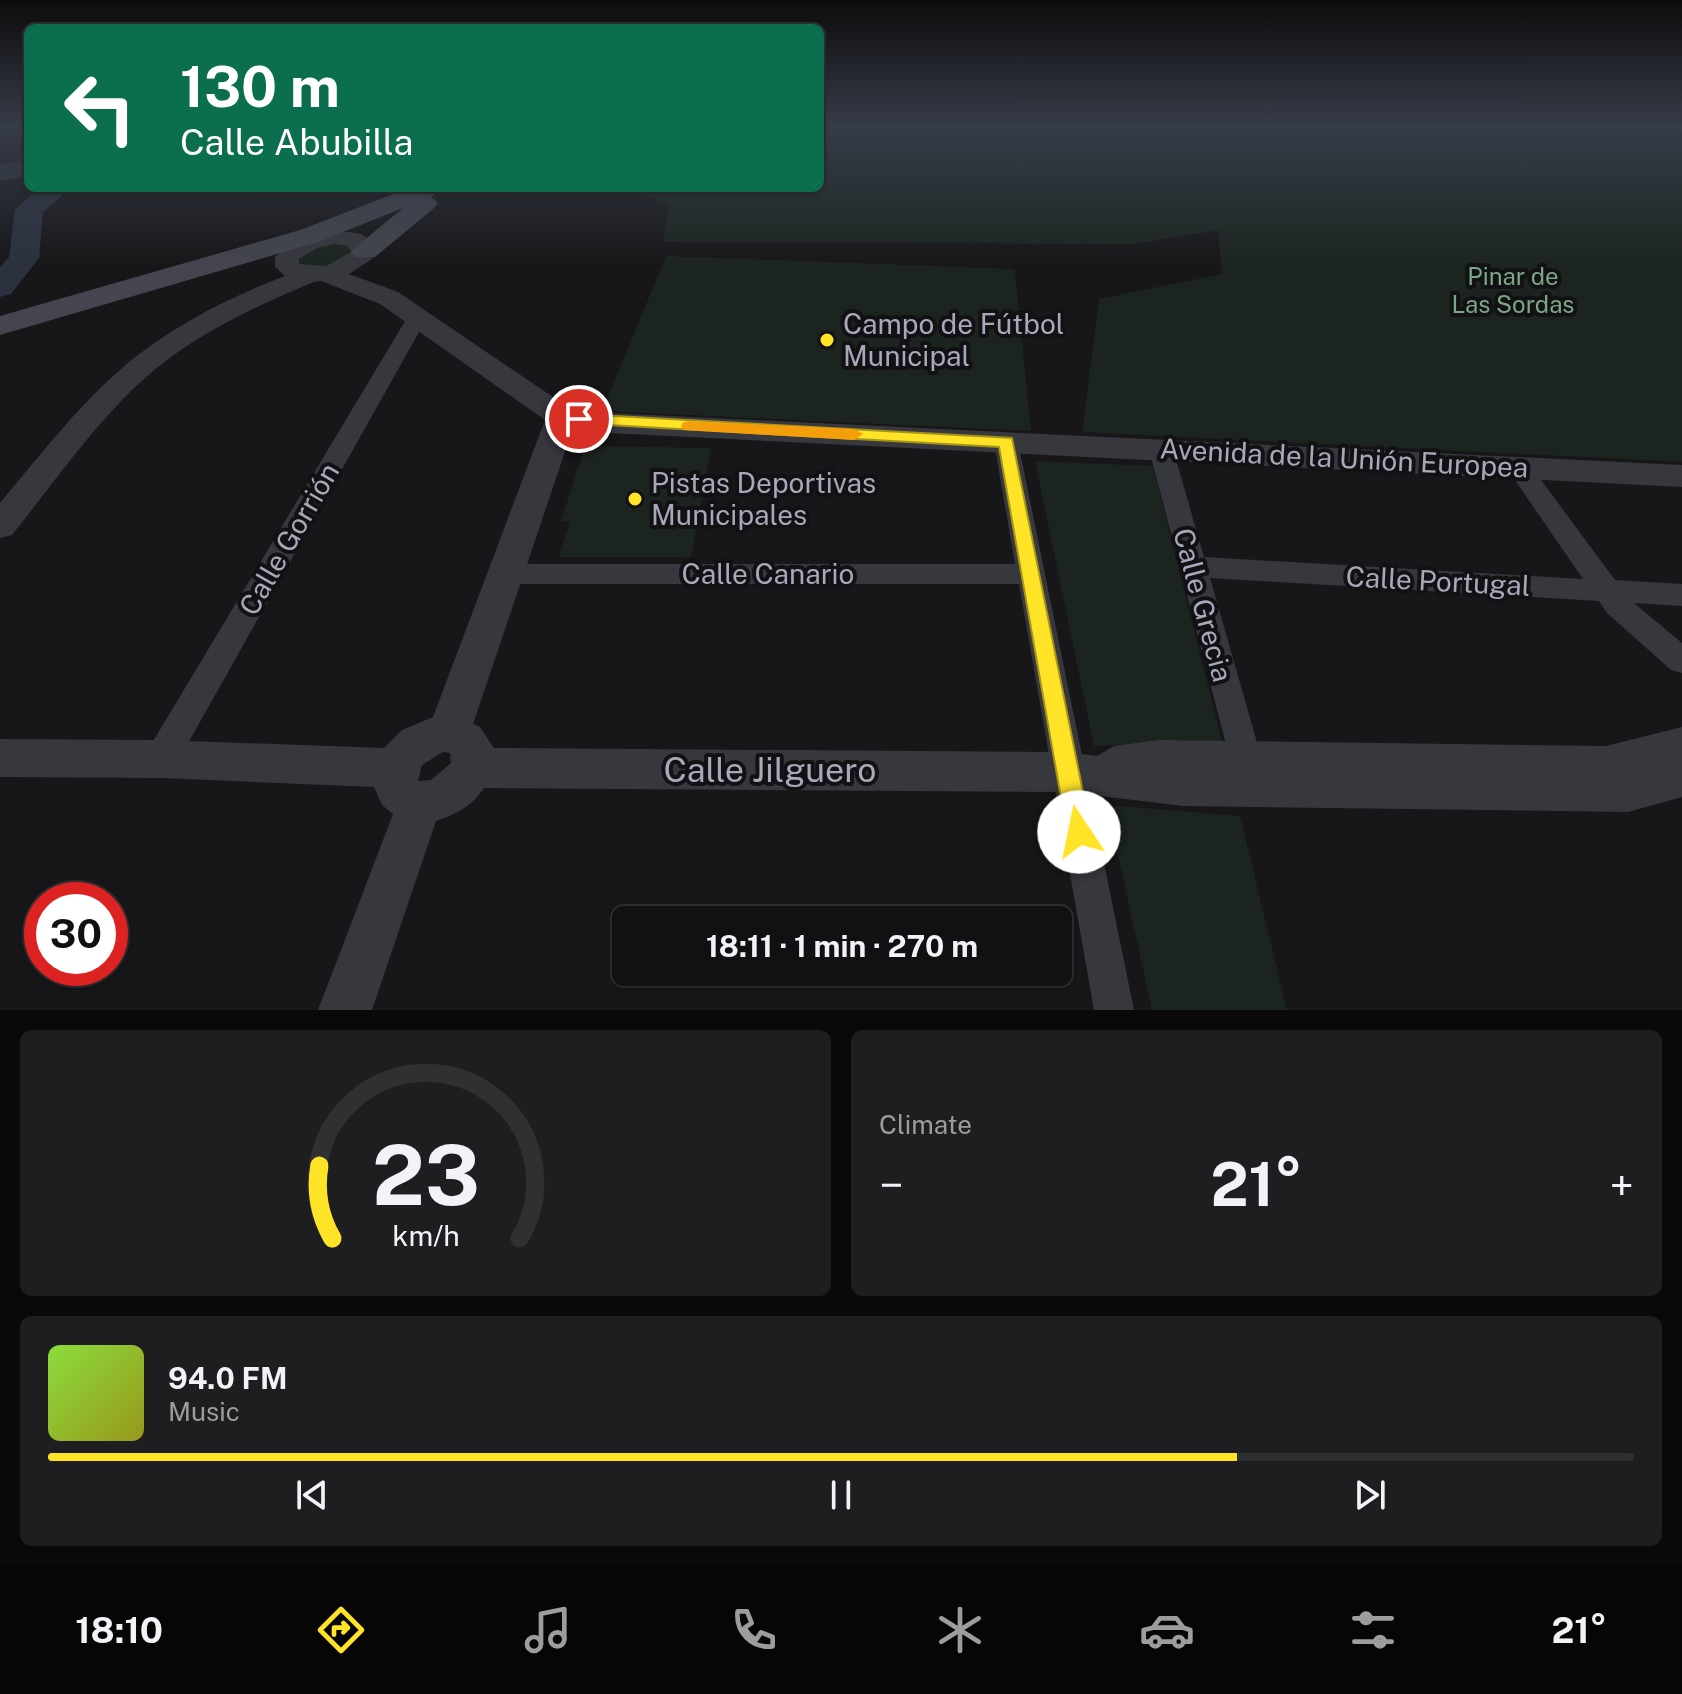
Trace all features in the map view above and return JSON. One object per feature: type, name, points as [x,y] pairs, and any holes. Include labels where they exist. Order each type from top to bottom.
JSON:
[{"type":"main road","points":[[116,291],[403,192]]},
{"type":"main road","points":[[0,326],[310,239],[422,192]]},
{"type":"main road","points":[[364,252],[440,192]]},
{"type":"main road","points":[[261,243],[310,239],[371,205]]},
{"type":"main road","points":[[221,262],[252,262],[303,271]]},
{"type":"street","points":[[389,298],[364,252],[364,246],[354,239],[310,239],[287,257],[303,271],[389,298],[561,417],[448,733]]},
{"type":"street","points":[[0,526],[126,379],[179,340],[303,271],[348,266],[364,252]]},
{"type":"street","name":"Calle Gorrión","points":[[161,759],[417,318]]},
{"type":"street","name":"Avenida de la Unión Europea","points":[[561,417],[610,423],[1682,476]]},
{"type":"street","points":[[1006,442],[1114,1010]]},
{"type":"street","name":"Calle Grecia","points":[[1161,449],[1245,760]]},
{"type":"street","points":[[1518,467],[1617,605],[1682,661]]},
{"type":"street","name":"Calle Portugal","points":[[1193,567],[1682,595]]},
{"type":"street","name":"Calle Canario","points":[[505,574],[1031,574]]},
{"type":"street","points":[[0,758],[161,759],[408,785],[446,796],[458,788],[473,768],[473,748],[467,740],[448,733],[435,734],[411,747],[408,785],[345,1010]]},
{"type":"street","points":[[1067,772],[1158,759],[1606,766],[1682,746]]},
{"type":"street","name":"Calle Jilguero","points":[[473,768],[1067,772]]},
{"type":"street","points":[[1067,772],[1183,786],[1628,791],[1682,777]]},
{"type":"green space","name":"Pinar de Las Sordas","points":[[824,174],[1682,174],[1682,462],[1082,432],[1099,299],[1222,274],[1218,230],[1135,244],[663,242],[669,204],[635,192],[824,192]]},
{"type":"green space","points":[[327,243],[350,245],[354,252],[328,268],[298,265],[298,256]]},
{"type":"green space","name":"Campo de Fútbol Municipal","points":[[666,256],[1015,269],[1031,431],[602,411]]},
{"type":"green space","name":"Pistas Deportivas Municipales","points":[[585,446],[711,448],[691,557],[559,557],[570,522],[561,521]]},
{"type":"green space","points":[[1035,461],[1153,466],[1222,741],[1094,746]]},
{"type":"green space","points":[[1107,805],[1240,816],[1287,1010],[1152,1010]]},
{"type":"waterway","points":[[0,287],[24,258],[29,209],[52,192]]},
{"type":"slow traffic","points":[[689,426],[854,434]]},
{"type":"place","name":"Campo de Fútbol Municipal","points":[[827,340]]},
{"type":"place","name":"Pistas Deportivas Municipales","points":[[635,499]]},
{"type":"route","points":[[579,419],[1006,442],[1079,832]]}]
